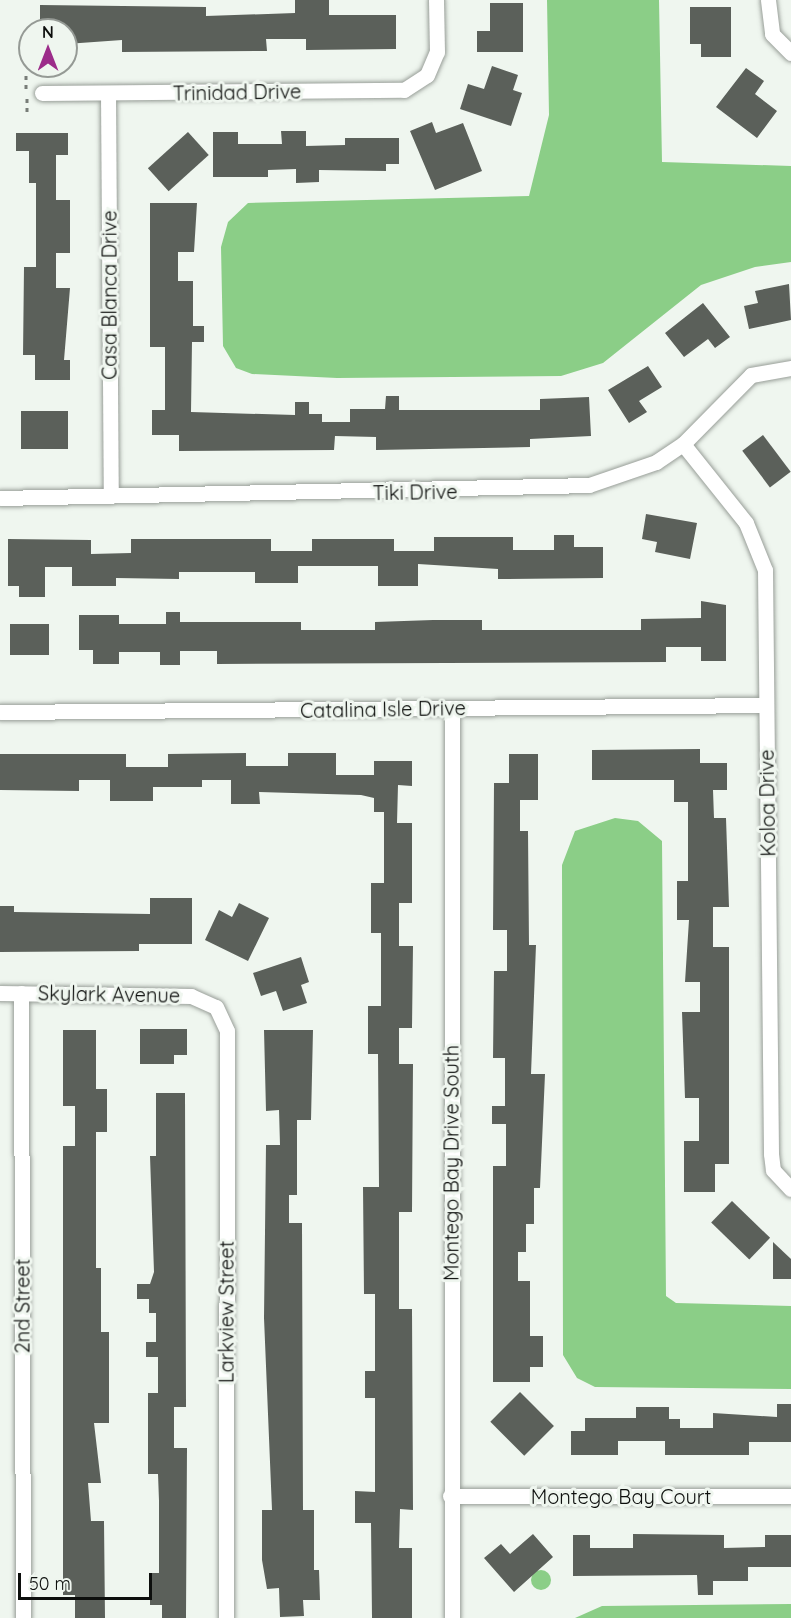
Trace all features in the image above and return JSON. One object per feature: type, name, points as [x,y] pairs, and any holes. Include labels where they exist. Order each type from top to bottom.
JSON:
[{"type":"street","name":"Trinidad Drive","points":[[42,93],[405,90],[427,75],[436,52],[436,0]]},
{"type":"street","points":[[768,0],[768,19],[779,42],[791,53]]},
{"type":"street","name":"Casa Blanca Drive","points":[[108,93],[111,496]]},
{"type":"street","name":"Tiki Drive","points":[[0,498],[557,490],[623,476],[683,444],[751,375],[791,368]]},
{"type":"street","name":"Koloa Drive","points":[[683,444],[746,523],[760,549],[766,705],[771,1154],[787,1187]]},
{"type":"street","name":"Catalina Isle Drive","points":[[0,712],[766,705]]},
{"type":"street","name":"Montego Bay Drive South","points":[[452,708],[450,1496],[452,1618]]},
{"type":"street","name":"Skylark Avenue","points":[[0,993],[191,996],[216,1007]]},
{"type":"street","name":"2nd Street","points":[[21,993],[23,1618]]},
{"type":"street","name":"Larkview Street","points":[[216,1007],[227,1030],[226,1618]]},
{"type":"street","name":"Montego Bay Court","points":[[450,1496],[791,1496]]},
{"type":"shaded area","points":[[547,0],[659,0],[662,162],[791,166],[791,262],[755,267],[701,285],[603,363],[561,376],[337,378],[252,374],[236,368],[223,346],[221,247],[228,222],[248,203],[529,196],[549,115]]},
{"type":"shaded area","points":[[615,818],[638,821],[662,841],[666,1296],[676,1303],[791,1306],[791,1389],[595,1387],[577,1378],[563,1355],[562,865],[575,831]]},
{"type":"shaded area","points":[[541,1570],[548,1573],[551,1580],[548,1587],[541,1590],[534,1587],[531,1580],[534,1573]]},
{"type":"shaded area","points":[[791,1604],[791,1618],[575,1618],[602,1606]]},
{"type":"building","points":[[295,0],[329,0],[329,15],[396,15],[396,49],[306,50],[306,39],[266,39],[267,51],[122,52],[122,40],[78,43],[78,18],[40,18],[40,5],[206,7],[206,16],[295,13]]},
{"type":"building","points":[[490,3],[523,3],[523,52],[477,52],[477,31],[490,31]]},
{"type":"building","points":[[690,7],[731,7],[731,57],[701,57],[701,44],[690,44]]},
{"type":"building","points":[[492,66],[518,75],[513,90],[522,93],[511,126],[460,109],[468,84],[484,89]]},
{"type":"building","points":[[746,68],[764,81],[755,94],[777,111],[757,138],[716,107]]},
{"type":"building","points":[[432,122],[436,133],[463,123],[482,171],[435,190],[410,131]]},
{"type":"building","points":[[281,131],[306,131],[306,146],[345,145],[345,138],[399,138],[399,164],[386,164],[386,171],[319,170],[319,182],[296,183],[296,169],[268,170],[268,177],[213,177],[213,132],[238,132],[238,144],[282,144]]},
{"type":"building","points":[[188,132],[209,155],[169,191],[148,168]]},
{"type":"building","points":[[16,133],[68,133],[68,155],[56,155],[56,200],[70,200],[70,253],[56,253],[56,288],[70,288],[64,360],[70,360],[70,380],[35,380],[35,355],[23,355],[24,267],[36,267],[36,183],[29,183],[29,151],[16,151]]},
{"type":"building","points":[[150,203],[197,203],[194,252],[178,252],[178,281],[193,281],[193,326],[204,326],[204,342],[192,342],[191,412],[295,415],[295,402],[309,402],[309,414],[322,414],[322,422],[350,422],[350,409],[385,409],[386,396],[399,396],[399,410],[540,410],[540,399],[589,397],[591,436],[530,439],[530,447],[376,450],[376,437],[335,436],[334,450],[179,451],[179,435],[152,435],[152,410],[165,410],[165,347],[150,347]]},
{"type":"building","points":[[789,284],[791,320],[749,329],[744,306],[758,303],[755,291]]},
{"type":"building","points":[[703,303],[730,337],[715,348],[708,339],[684,357],[665,333]]},
{"type":"building","points":[[648,366],[662,387],[639,401],[647,412],[629,423],[608,390]]},
{"type":"building","points":[[21,411],[68,411],[68,449],[21,449]]},
{"type":"building","points":[[763,435],[791,472],[770,487],[742,451]]},
{"type":"building","points":[[646,514],[697,523],[690,559],[655,552],[657,542],[642,539]]},
{"type":"building","points":[[554,535],[574,535],[574,547],[603,547],[603,578],[498,579],[498,569],[418,564],[418,586],[378,586],[378,566],[298,566],[298,583],[255,583],[255,572],[179,572],[179,579],[116,578],[116,586],[72,586],[72,567],[45,567],[45,597],[19,597],[19,586],[8,586],[8,539],[91,540],[91,554],[131,553],[131,539],[271,539],[271,551],[312,551],[312,539],[394,539],[394,551],[434,551],[434,537],[513,537],[513,550],[554,550]]},
{"type":"building","points":[[701,601],[726,605],[726,661],[701,661],[701,647],[666,647],[666,662],[217,664],[217,651],[180,651],[180,665],[160,665],[160,652],[119,652],[119,664],[93,664],[93,650],[79,650],[79,615],[119,615],[119,624],[166,624],[166,612],[180,612],[180,622],[301,622],[301,630],[375,630],[375,622],[482,620],[482,630],[641,630],[641,619],[701,618]]},
{"type":"building","points":[[10,624],[49,624],[49,655],[10,655]]},
{"type":"building","points":[[700,749],[700,763],[727,763],[727,790],[713,790],[714,818],[726,818],[729,907],[713,907],[713,947],[729,947],[729,1164],[715,1164],[715,1192],[684,1192],[684,1141],[699,1141],[699,1098],[685,1098],[682,1012],[700,1012],[700,982],[685,982],[689,920],[677,920],[677,881],[688,881],[688,802],[674,802],[674,780],[592,780],[592,750]]},
{"type":"building","points":[[246,753],[246,766],[288,766],[288,753],[336,753],[336,775],[374,775],[374,761],[412,761],[412,786],[398,785],[397,823],[412,823],[412,903],[399,903],[399,946],[413,946],[412,1028],[399,1028],[399,1064],[413,1064],[412,1212],[399,1212],[399,1309],[412,1309],[413,1510],[400,1509],[399,1548],[412,1548],[412,1618],[372,1618],[371,1523],[355,1523],[355,1491],[375,1492],[375,1398],[365,1398],[365,1371],[375,1371],[375,1294],[364,1294],[363,1187],[379,1187],[378,1054],[368,1054],[368,1006],[381,1006],[381,933],[371,933],[371,883],[384,883],[384,812],[374,812],[374,798],[361,795],[259,792],[260,804],[231,804],[231,780],[202,780],[202,787],[153,787],[153,801],[110,801],[110,780],[79,780],[79,791],[0,790],[0,754],[126,754],[126,767],[168,767],[168,754]]},
{"type":"building","points":[[509,754],[538,754],[538,800],[520,800],[520,831],[528,831],[529,945],[536,945],[531,1074],[545,1074],[540,1188],[534,1188],[534,1224],[526,1224],[526,1252],[518,1252],[518,1281],[530,1281],[530,1336],[543,1336],[543,1367],[530,1367],[530,1382],[493,1382],[493,1166],[506,1166],[506,1124],[492,1124],[492,1106],[505,1106],[505,1058],[493,1058],[494,971],[507,971],[507,930],[493,930],[494,783],[509,783]]},
{"type":"building","points":[[150,898],[192,898],[192,944],[139,944],[139,951],[0,952],[0,906],[14,906],[14,912],[150,914]]},
{"type":"building","points":[[239,903],[269,918],[248,961],[205,940],[219,910],[232,917]]},
{"type":"building","points":[[301,957],[309,982],[301,985],[307,1003],[283,1011],[276,991],[261,996],[253,973]]},
{"type":"building","points":[[140,1029],[187,1029],[187,1055],[174,1055],[174,1064],[140,1064]]},
{"type":"building","points":[[63,1030],[96,1030],[96,1089],[107,1089],[107,1132],[96,1132],[96,1268],[101,1268],[101,1332],[109,1332],[109,1423],[94,1423],[101,1483],[88,1483],[91,1521],[104,1521],[105,1618],[75,1618],[75,1595],[63,1595],[63,1146],[75,1146],[75,1106],[63,1106]]},
{"type":"building","points":[[264,1030],[313,1030],[311,1120],[297,1120],[297,1195],[289,1195],[289,1223],[302,1223],[303,1510],[314,1510],[314,1570],[319,1570],[320,1600],[303,1600],[304,1616],[280,1617],[279,1588],[267,1589],[262,1560],[262,1510],[272,1510],[264,1318],[266,1145],[280,1145],[279,1110],[266,1111]]},
{"type":"building","points":[[156,1093],[185,1093],[186,1407],[174,1407],[174,1448],[187,1448],[186,1618],[162,1618],[162,1605],[150,1605],[150,1573],[159,1573],[159,1501],[158,1474],[148,1474],[148,1393],[158,1393],[158,1357],[146,1357],[146,1342],[156,1342],[156,1313],[149,1313],[149,1299],[137,1299],[137,1284],[150,1284],[154,1272],[150,1156],[156,1156]]},
{"type":"building","points":[[732,1201],[770,1238],[749,1259],[711,1223]]},
{"type":"building","points":[[773,1242],[791,1259],[791,1279],[773,1279]]},
{"type":"building","points":[[520,1392],[554,1426],[524,1456],[490,1422]]},
{"type":"building","points":[[777,1404],[791,1404],[791,1442],[749,1442],[749,1455],[665,1455],[665,1441],[618,1441],[618,1455],[571,1455],[571,1431],[585,1431],[585,1418],[636,1418],[636,1407],[669,1407],[669,1419],[680,1419],[680,1428],[713,1428],[713,1413],[777,1417]]},
{"type":"building","points":[[533,1534],[553,1557],[514,1592],[484,1558],[501,1544],[510,1554]]},
{"type":"building","points":[[633,1534],[724,1535],[724,1548],[765,1547],[765,1535],[791,1535],[791,1567],[748,1567],[748,1581],[713,1581],[713,1595],[698,1595],[697,1575],[573,1576],[573,1535],[590,1535],[590,1548],[633,1548]]}]
